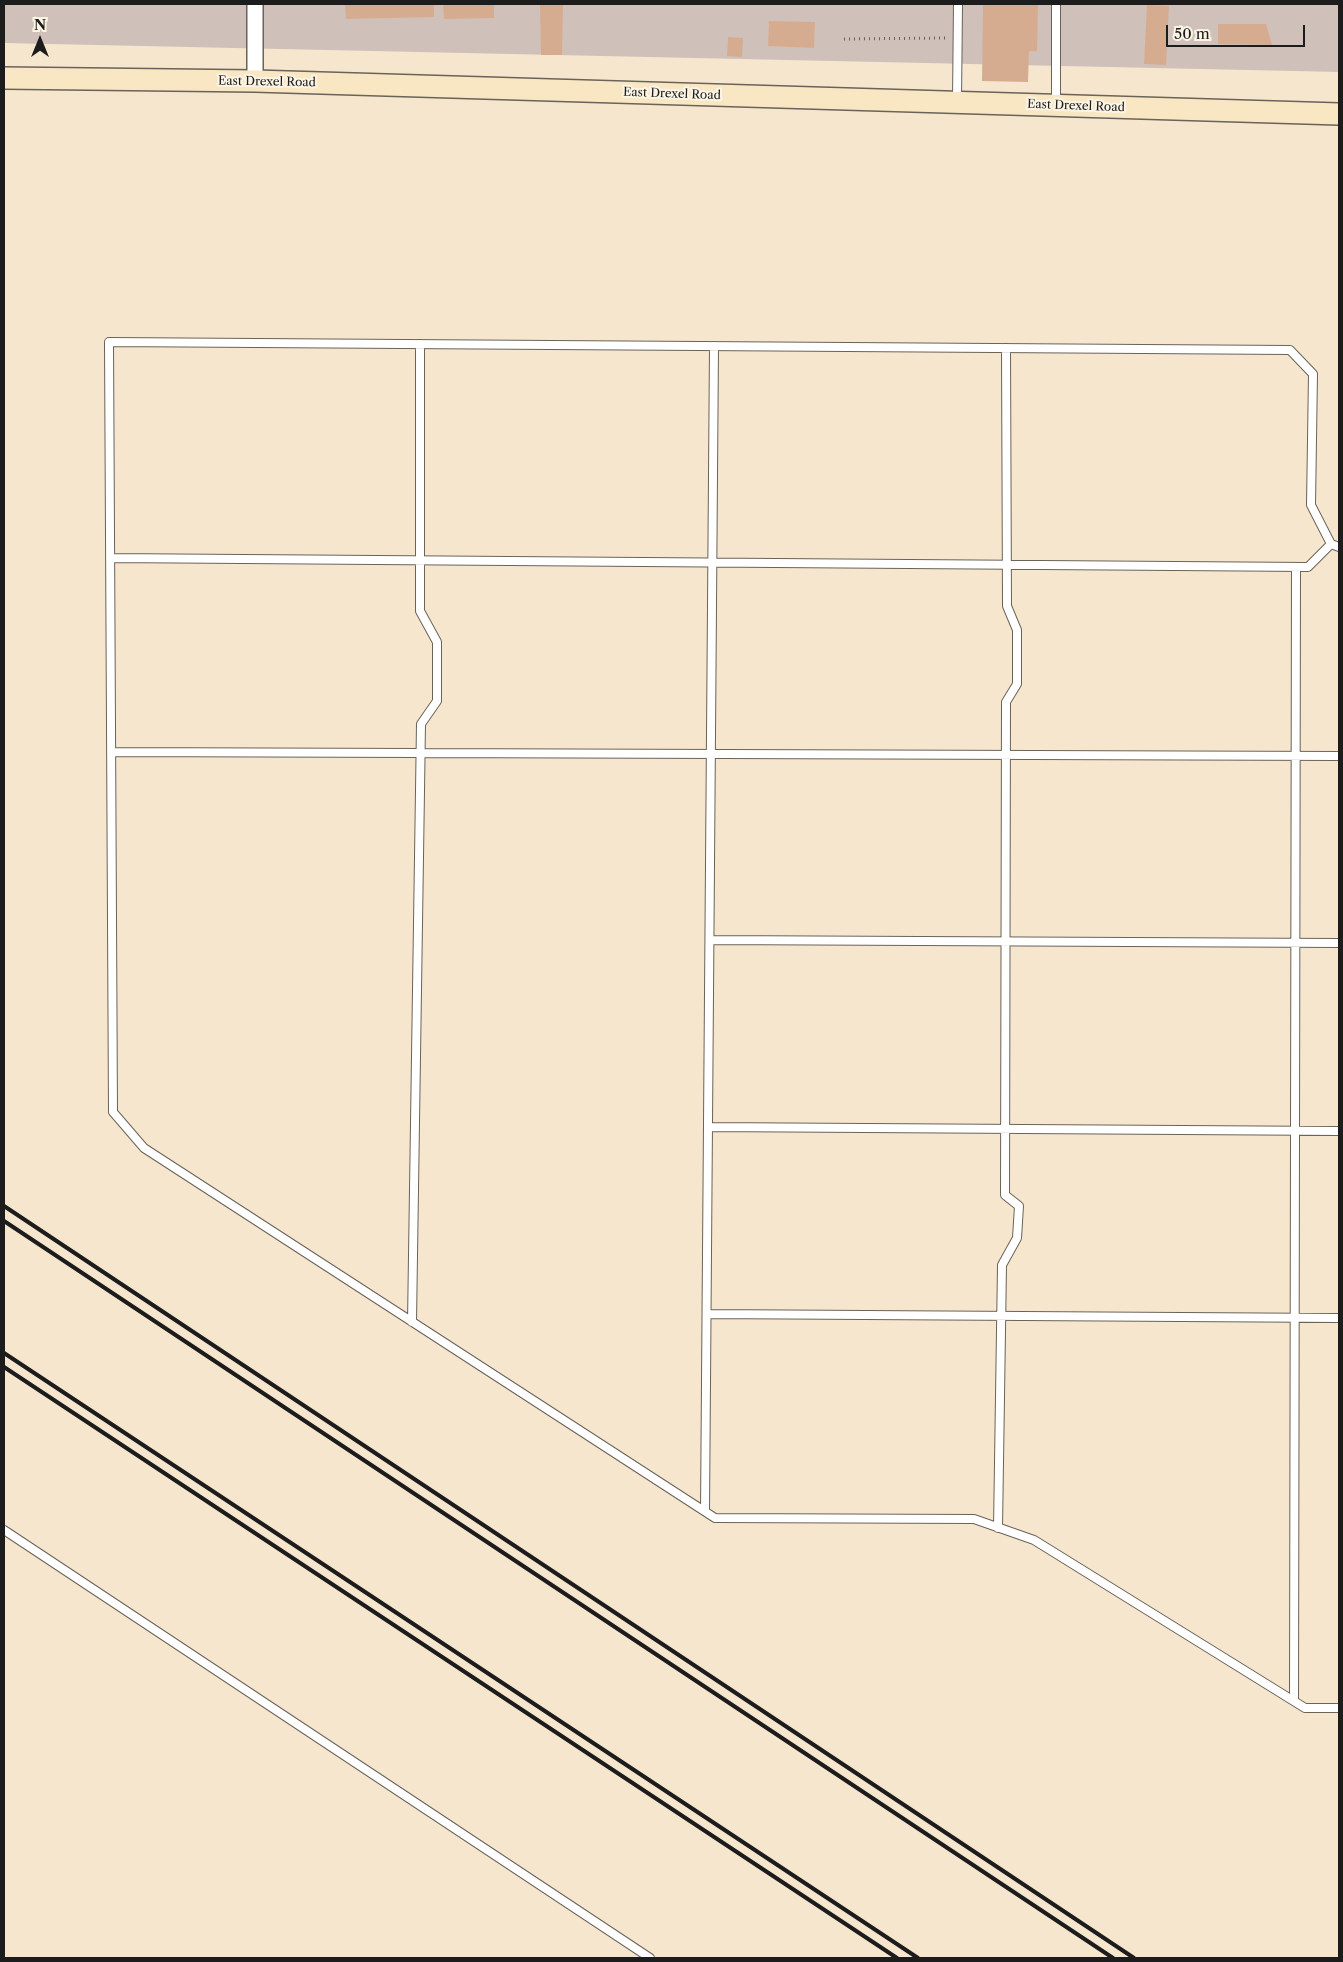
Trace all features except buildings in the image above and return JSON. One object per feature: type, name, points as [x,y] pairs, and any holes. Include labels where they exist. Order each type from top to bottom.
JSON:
[{"type":"street","points":[[255,4],[255,81]]},
{"type":"street","name":"East Drexel Road","points":[[4,78],[255,81],[1339,114]]},
{"type":"lane","points":[[957,102],[958,4]]},
{"type":"lane","points":[[1056,4],[1056,106]]},
{"type":"lane","points":[[1339,547],[1331,544],[1311,505],[1313,374],[1290,350],[109,342],[113,1112],[144,1148],[715,1518],[974,1519],[1034,1540],[1305,1708],[1339,1708]]},
{"type":"lane","points":[[412,1322],[421,724],[437,701],[437,642],[420,611],[420,344]]},
{"type":"lane","points":[[705,1511],[714,346]]},
{"type":"lane","points":[[998,1528],[1002,1265],[1017,1238],[1019,1206],[1005,1196],[1006,702],[1017,684],[1017,630],[1007,606],[1006,348]]},
{"type":"lane","points":[[110,558],[1308,567],[1331,544]]},
{"type":"lane","points":[[1294,1701],[1296,567]]},
{"type":"lane","points":[[111,752],[1339,756]]},
{"type":"lane","points":[[710,940],[1339,943]]},
{"type":"lane","points":[[708,1127],[1339,1131]]},
{"type":"lane","points":[[707,1314],[1339,1318]]},
{"type":"lane","points":[[4,1530],[650,1958]]},
{"type":"path","points":[[844,39],[958,38]]},
{"type":"shaded area","points":[[4,4],[1339,4],[1339,72],[4,43]]},
{"type":"railway","points":[[4,1206],[1134,1958]]},
{"type":"railway","points":[[4,1221],[1113,1958]]},
{"type":"railway","points":[[4,1353],[918,1958]]},
{"type":"railway","points":[[4,1367],[897,1958]]}]
